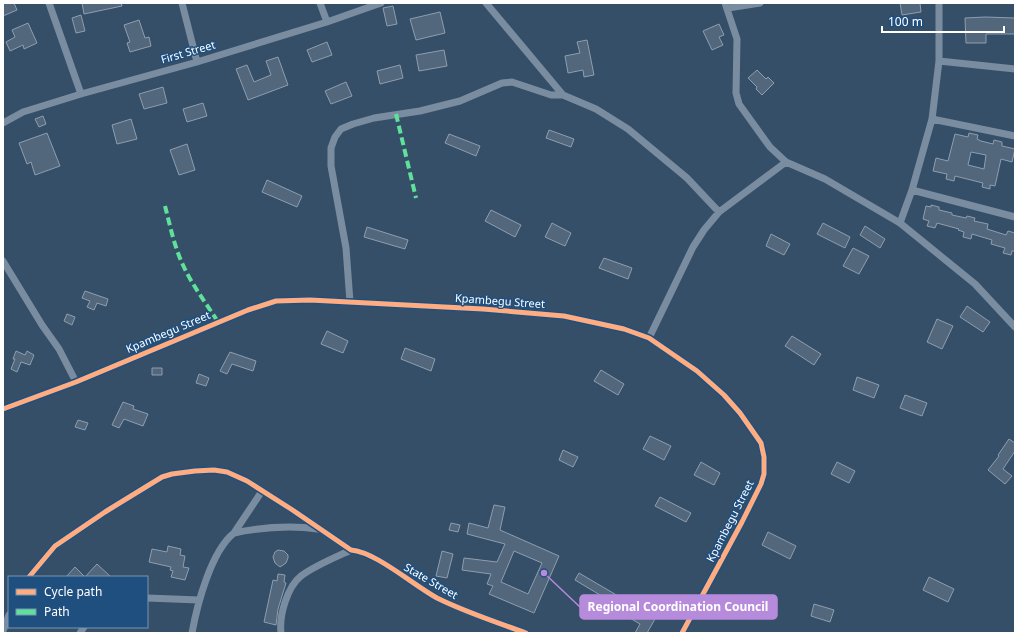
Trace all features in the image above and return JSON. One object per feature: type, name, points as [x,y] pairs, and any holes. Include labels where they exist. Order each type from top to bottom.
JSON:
[{"type":"street","points":[[49,3],[80,94]]},
{"type":"street","points":[[182,3],[197,62]]},
{"type":"street","points":[[320,3],[327,22]]},
{"type":"street","name":"First Street","points":[[3,123],[23,112],[80,94],[197,62],[327,22],[380,3]]},
{"type":"street","points":[[486,3],[563,95]]},
{"type":"street","points":[[760,3],[726,6],[738,39],[736,93],[739,104],[770,147],[786,162],[825,179],[900,223],[975,284],[1014,323]]},
{"type":"street","points":[[900,223],[912,190],[932,119],[939,61],[940,3]]},
{"type":"street","points":[[939,61],[1015,69]]},
{"type":"street","points":[[350,302],[346,248],[331,166],[330,148],[335,137],[342,129],[353,124],[374,118],[420,111],[460,101],[502,83],[512,82],[550,94],[563,95],[596,109],[628,129],[687,178],[719,212]]},
{"type":"street","points":[[932,119],[1015,136]]},
{"type":"street","points":[[649,338],[693,247],[704,230],[719,212],[786,162]]},
{"type":"street","points":[[912,190],[1015,217]]},
{"type":"street","points":[[3,262],[42,325],[59,349],[76,382]]},
{"type":"street","name":"Kpambegu Street","points":[[3,409],[76,382],[265,304],[276,301],[350,302],[564,316],[624,329],[649,338],[697,371],[724,395],[740,413],[761,443],[764,457],[764,474],[761,484],[682,633]]},
{"type":"street","name":"State Street","points":[[30,576],[55,546],[105,512],[167,476],[195,470],[214,470],[235,475],[262,491],[351,550],[359,551],[374,558],[437,598],[526,633]]},
{"type":"street","points":[[192,633],[200,600],[210,569],[225,542],[234,533],[262,491]]},
{"type":"street","points":[[234,533],[279,527],[304,527],[320,529]]},
{"type":"street","points":[[281,633],[282,610],[296,582],[301,576],[351,550]]},
{"type":"street","points":[[148,598],[200,600]]},
{"type":"street","points":[[3,631],[8,617]]},
{"type":"building","points":[[3,3],[14,3],[17,10],[3,16]]},
{"type":"building","points":[[82,3],[121,3],[122,6],[84,14]]},
{"type":"building","points":[[900,3],[920,3],[921,12],[902,15]]},
{"type":"building","points":[[393,6],[397,24],[387,26],[383,8]]},
{"type":"building","points":[[440,12],[445,33],[416,40],[410,19]]},
{"type":"building","points":[[81,15],[85,31],[76,33],[72,18]]},
{"type":"building","points":[[965,18],[1015,18],[1015,34],[986,34],[986,43],[966,43]]},
{"type":"building","points":[[139,20],[145,38],[149,37],[151,46],[130,52],[127,43],[130,42],[124,25]]},
{"type":"building","points":[[28,23],[37,43],[24,49],[23,45],[10,51],[6,42],[15,37],[12,30]]},
{"type":"building","points":[[719,24],[724,35],[719,37],[723,45],[712,50],[703,31]]},
{"type":"building","points":[[587,40],[594,75],[584,77],[583,70],[568,73],[565,56],[580,53],[577,42]]},
{"type":"building","points":[[327,42],[332,55],[312,62],[307,50]]},
{"type":"building","points":[[444,50],[447,66],[419,71],[416,55]]},
{"type":"building","points":[[278,57],[288,85],[248,100],[236,69],[247,65],[254,82],[271,75],[266,61]]},
{"type":"building","points":[[400,65],[403,78],[380,84],[377,71]]},
{"type":"building","points":[[757,70],[766,79],[768,77],[774,83],[762,95],[756,89],[757,87],[748,78]]},
{"type":"building","points":[[346,82],[352,96],[331,104],[325,91]]},
{"type":"building","points":[[163,87],[167,103],[144,109],[139,94]]},
{"type":"building","points":[[203,103],[207,116],[187,122],[183,109]]},
{"type":"building","points":[[43,116],[46,124],[39,127],[35,119]]},
{"type":"building","points":[[131,119],[137,139],[117,144],[112,125]]},
{"type":"building","points":[[549,130],[574,139],[571,147],[546,138]]},
{"type":"building","points":[[47,133],[60,166],[35,175],[31,162],[27,164],[19,143]]},
{"type":"building","points":[[969,133],[978,135],[977,139],[981,141],[993,144],[994,140],[1002,142],[1002,146],[1015,149],[1012,162],[1001,159],[995,186],[990,185],[990,189],[982,187],[983,183],[955,176],[954,181],[946,179],[947,174],[933,171],[936,158],[948,161],[955,134],[968,137]],"holes":[[[971,152],[986,155],[984,169],[968,165]]]},
{"type":"building","points":[[449,134],[480,146],[476,156],[445,143]]},
{"type":"building","points":[[187,144],[195,170],[179,175],[170,150]]},
{"type":"building","points":[[267,180],[302,196],[297,207],[262,192]]},
{"type":"building","points":[[931,205],[939,207],[939,210],[952,213],[952,215],[975,218],[974,221],[988,224],[987,229],[1006,235],[1008,231],[1015,233],[1015,251],[1012,251],[1011,255],[1003,253],[1005,248],[991,244],[992,240],[972,234],[971,239],[963,237],[964,232],[958,230],[959,229],[937,223],[935,228],[927,226],[929,221],[923,219],[926,206],[931,207]]},
{"type":"building","points":[[491,210],[521,225],[515,237],[485,221]]},
{"type":"building","points":[[552,223],[571,233],[565,246],[545,237]]},
{"type":"building","points":[[823,223],[850,237],[845,248],[817,234]]},
{"type":"building","points":[[865,226],[885,239],[880,248],[860,235]]},
{"type":"building","points":[[367,227],[408,240],[405,249],[364,237]]},
{"type":"building","points":[[771,234],[790,244],[784,255],[766,246]]},
{"type":"building","points":[[853,248],[869,256],[859,274],[843,266]]},
{"type":"building","points":[[604,258],[632,268],[628,279],[599,268]]},
{"type":"building","points":[[85,291],[108,299],[106,306],[97,303],[94,310],[87,307],[90,301],[82,298]]},
{"type":"building","points":[[967,306],[990,322],[983,332],[960,317]]},
{"type":"building","points":[[67,314],[75,317],[72,325],[64,321]]},
{"type":"building","points":[[937,319],[953,326],[942,349],[927,342]]},
{"type":"building","points":[[327,331],[348,341],[343,353],[321,344]]},
{"type":"building","points":[[792,336],[821,354],[814,365],[785,346]]},
{"type":"building","points":[[405,348],[435,359],[431,371],[401,359]]},
{"type":"building","points":[[16,351],[25,355],[27,351],[34,355],[30,365],[21,362],[17,372],[11,369]]},
{"type":"building","points":[[230,352],[256,361],[253,371],[232,364],[227,374],[220,371]]},
{"type":"building","points":[[152,368],[162,368],[162,375],[152,375]]},
{"type":"building","points":[[601,370],[624,384],[618,395],[594,381]]},
{"type":"building","points":[[199,374],[209,378],[206,386],[196,383]]},
{"type":"building","points":[[857,377],[879,385],[874,398],[853,390]]},
{"type":"building","points":[[905,395],[927,403],[922,416],[900,408]]},
{"type":"building","points":[[123,402],[134,406],[133,409],[148,414],[143,426],[124,419],[119,428],[112,425]]},
{"type":"building","points":[[78,420],[88,423],[85,430],[75,427]]},
{"type":"building","points":[[650,436],[671,446],[664,460],[643,449]]},
{"type":"building","points":[[1009,439],[1015,443],[1015,451],[1003,469],[1012,476],[1005,484],[988,470],[999,456],[998,455]]},
{"type":"building","points":[[563,450],[578,457],[573,467],[559,460]]},
{"type":"building","points":[[701,462],[720,473],[714,485],[694,475]]},
{"type":"building","points":[[837,462],[855,471],[849,483],[831,474]]},
{"type":"building","points":[[660,497],[691,513],[686,522],[655,506]]},
{"type":"building","points":[[494,505],[505,507],[500,530],[559,556],[534,613],[489,594],[493,586],[487,584],[491,574],[462,570],[464,558],[497,562],[505,544],[467,534],[469,523],[488,528]],"holes":[[[514,551],[542,563],[528,594],[501,582]]]},
{"type":"building","points":[[451,523],[460,525],[458,532],[449,530]]},
{"type":"building","points":[[768,532],[796,546],[790,559],[762,545]]},
{"type":"building","points":[[168,546],[181,549],[180,555],[185,556],[183,567],[189,568],[185,580],[171,577],[173,571],[170,570],[171,567],[149,562],[152,549],[167,552]]},
{"type":"building","points":[[278,550],[284,551],[288,555],[286,563],[280,567],[275,563],[273,557],[275,552]]},
{"type":"building","points":[[442,551],[453,554],[447,578],[436,576]]},
{"type":"building","points":[[97,564],[110,576],[86,576]]},
{"type":"building","points":[[75,567],[84,576],[67,576]]},
{"type":"building","points":[[579,573],[655,619],[647,633],[635,633],[640,624],[597,599],[600,595],[575,580]]},
{"type":"building","points":[[278,574],[285,575],[284,582],[286,583],[278,609],[276,625],[264,622],[273,580],[277,581]]},
{"type":"building","points":[[929,577],[954,589],[948,602],[923,590]]},
{"type":"building","points":[[814,604],[834,610],[830,622],[811,616]]},
{"type":"marked path","points":[[396,114],[416,198]]},
{"type":"marked path","points":[[165,206],[175,243],[183,265],[195,287],[218,322]]},
{"type":"cycle path","points":[[3,409],[76,382],[248,310],[276,301],[310,300],[483,309],[564,316],[624,329],[649,338],[697,371],[724,395],[740,413],[761,443],[764,457],[764,474],[761,484],[682,633]]},
{"type":"cycle path","points":[[30,576],[55,546],[105,512],[162,477],[172,474],[214,470],[227,472],[247,481],[351,550],[361,552],[383,563],[437,598],[526,633]]},
{"type":"place","name":"Regional Coordination Council","points":[[544,573]]}]
